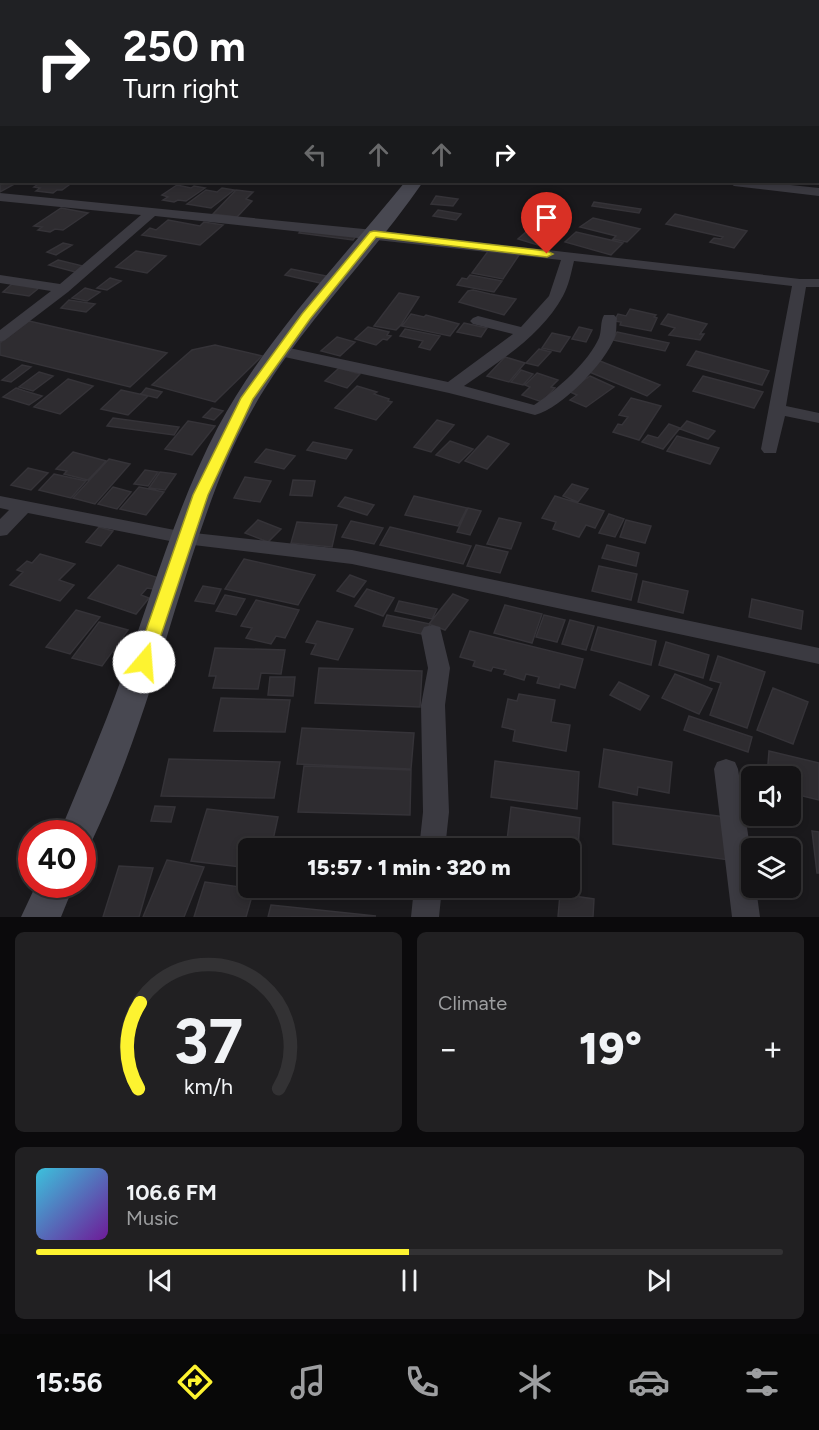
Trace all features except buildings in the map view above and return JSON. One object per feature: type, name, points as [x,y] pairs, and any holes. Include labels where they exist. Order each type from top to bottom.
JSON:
[{"type":"street","points":[[83,820],[108,760],[201,495],[247,398],[280,351],[413,183]]},
{"type":"street","points":[[742,183],[819,192]]},
{"type":"street","points":[[0,197],[374,234],[800,283],[819,283]]},
{"type":"street","points":[[0,337],[63,289],[152,212]]},
{"type":"street","points":[[451,388],[484,366],[524,332],[554,298],[569,256]]},
{"type":"street","points":[[0,279],[63,289]]},
{"type":"street","points":[[770,449],[800,283]]},
{"type":"street","points":[[280,351],[540,410],[546,407],[590,363],[607,336],[609,318]]},
{"type":"street","points":[[478,321],[524,332]]},
{"type":"street","points":[[777,409],[819,418]]},
{"type":"street","points":[[0,502],[185,538],[352,557],[819,656]]},
{"type":"street","points":[[0,530],[23,507]]},
{"type":"street","points":[[432,633],[439,668],[433,705],[436,812],[433,838]]},
{"type":"street","points":[[726,769],[746,917]]},
{"type":"street","points":[[41,917],[49,898]]},
{"type":"street","points":[[425,917],[427,898]]},
{"type":"route","points":[[144,662],[201,495],[247,398],[306,316],[374,234],[547,254]]}]
